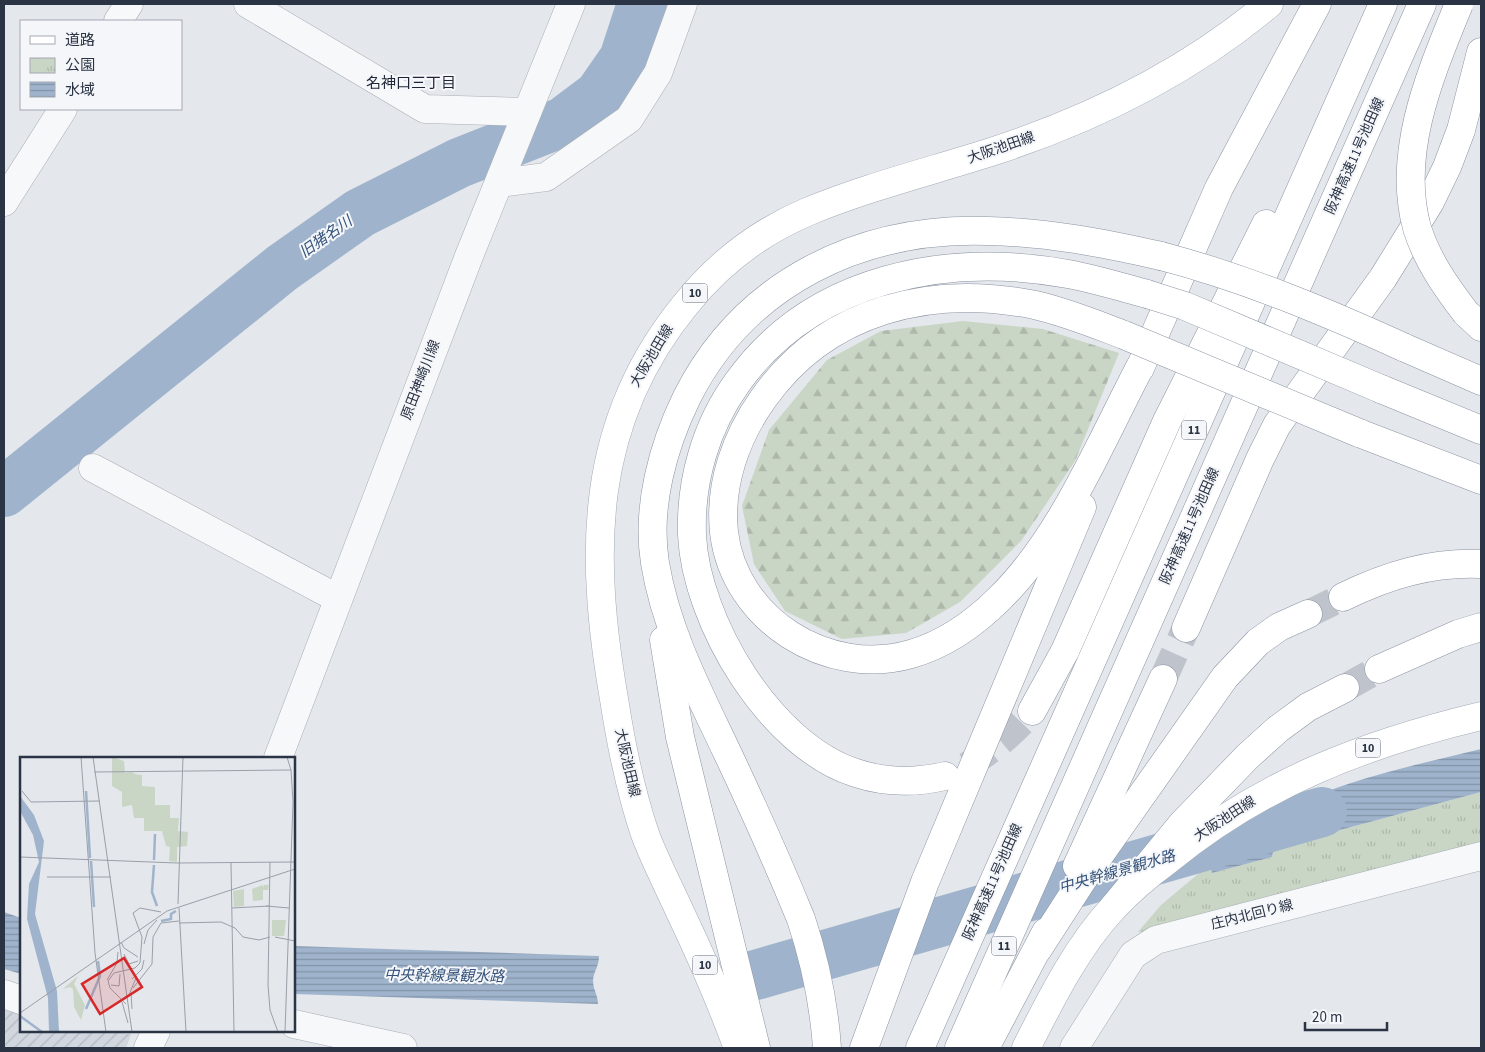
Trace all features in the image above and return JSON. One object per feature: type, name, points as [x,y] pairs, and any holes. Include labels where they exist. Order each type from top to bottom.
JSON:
[{"type":"main road","name":"大阪池田線","points":[[738,1048],[738,1018],[679,909],[646,835],[628,773],[605,641],[599,564],[600,523],[610,455],[628,398],[658,342],[695,292],[720,268],[774,228],[838,200],[998,150],[1093,114],[1170,75],[1239,29],[1269,4]]},
{"type":"main road","points":[[864,1048],[925,882],[1140,367],[1219,188],[1317,4]]},
{"type":"main road","points":[[1032,711],[1065,651],[1167,421],[1281,194],[1372,4]]},
{"type":"main road","name":"阪神高速11号池田線","points":[[920,1048],[1383,4]]},
{"type":"main road","name":"阪神高速11号池田線","points":[[959,1048],[1422,4]]},
{"type":"main road","points":[[1459,4],[1434,66],[1421,109],[1411,164],[1412,196],[1418,228],[1429,258],[1474,320]]},
{"type":"main road","points":[[1186,628],[1260,459],[1277,425],[1383,278],[1430,202],[1447,167],[1461,130],[1481,52]]},
{"type":"main road","points":[[756,1048],[738,1018],[720,908],[680,737],[660,614],[654,561],[653,522],[658,484],[666,448],[679,413],[695,381],[715,352],[739,323],[766,298],[798,276],[830,259],[868,245],[905,237],[948,232],[1029,233],[1084,240],[1161,256],[1211,269],[1263,287],[1481,381]]},
{"type":"main road","points":[[945,776],[921,782],[898,782],[877,779],[853,773],[810,748],[772,713],[752,688],[717,629],[705,600],[696,568],[692,534],[694,499],[699,466],[709,434],[730,393],[749,366],[776,338],[805,316],[836,298],[872,283],[943,269],[986,267],[1068,274],[1147,294],[1185,306],[1481,430]]},
{"type":"main road","points":[[1140,367],[1079,484],[1054,527],[1026,567],[1002,596],[980,616],[942,642],[912,654],[885,659],[837,656],[813,648],[786,633],[762,613],[744,589],[731,563],[724,533],[723,504],[728,474],[737,444],[752,415],[771,387],[795,361],[820,340],[848,324],[880,310],[914,302],[954,298],[996,299],[1036,306],[1081,318],[1359,433],[1481,480]]},
{"type":"main road","points":[[654,561],[674,637],[801,919],[812,952],[820,987],[827,1048]]},
{"type":"main road","points":[[1343,597],[1374,582],[1426,566],[1481,564]]},
{"type":"main road","points":[[1038,949],[1087,873],[1225,677],[1241,658],[1279,627],[1308,614]]},
{"type":"main road","points":[[1380,669],[1458,634],[1481,628]]},
{"type":"main road","points":[[985,1048],[1038,949],[1163,679]]},
{"type":"main road","points":[[1113,908],[1183,823],[1248,756],[1278,729],[1308,707],[1345,688]]},
{"type":"main road","name":"大阪池田線","points":[[1026,1048],[1056,991],[1113,908],[1185,845],[1260,796],[1350,754],[1395,738],[1481,716]]},
{"type":"street","points":[[119,20],[129,4]]},
{"type":"street","points":[[248,4],[425,109],[527,112]]},
{"type":"street","name":"原田神崎川線","points":[[278,757],[337,598],[571,4]]},
{"type":"street","points":[[499,183],[546,177],[629,119],[658,73],[683,4]]},
{"type":"street","points":[[4,202],[62,110]]},
{"type":"street","points":[[93,468],[337,598]]},
{"type":"street","name":"庄内北回り線","points":[[1074,1048],[1133,956],[1156,940],[1481,856]]},
{"type":"street","points":[[4,994],[20,1000]]},
{"type":"street","points":[[295,1024],[403,1048]]},
{"type":"street","points":[[148,1048],[156,1032]]},
{"type":"shaded area","points":[[4,1007],[20,1012],[20,1032],[116,1032],[131,1034],[126,1048],[4,1048]]},
{"type":"green space","points":[[963,321],[1043,329],[1119,353],[1075,461],[1021,541],[960,602],[906,633],[842,639],[785,611],[754,564],[742,506],[769,430],[827,360],[881,331]]},
{"type":"green space","points":[[1481,792],[1481,846],[1154,933],[1138,932],[1161,905],[1210,864],[1212,873],[1272,857],[1277,847]]},
{"type":"water","points":[[1481,749],[1481,792],[1277,847],[1272,857],[1212,873],[1210,864],[1224,853],[1274,819],[1328,791],[1378,775]]},
{"type":"water","points":[[4,912],[20,918],[20,974],[4,969]]},
{"type":"water","points":[[295,946],[599,956],[593,980],[598,1004],[295,994]]},
{"type":"waterway","name":"旧猪名川","points":[[4,492],[282,268],[360,213],[459,163],[563,122],[599,95],[624,59],[642,4]]},
{"type":"waterway","name":"中央幹線景観水路","points":[[752,976],[1322,812]]},
{"type":"tunnel","points":[[1308,614],[1343,597]]},
{"type":"tunnel","points":[[1163,679],[1186,628]]},
{"type":"tunnel","points":[[1345,688],[1379,669]]},
{"type":"tunnel","points":[[967,766],[1001,741],[1032,711]]},
{"type":"district","name":"名神口三丁目","points":[[411,83]]}]
